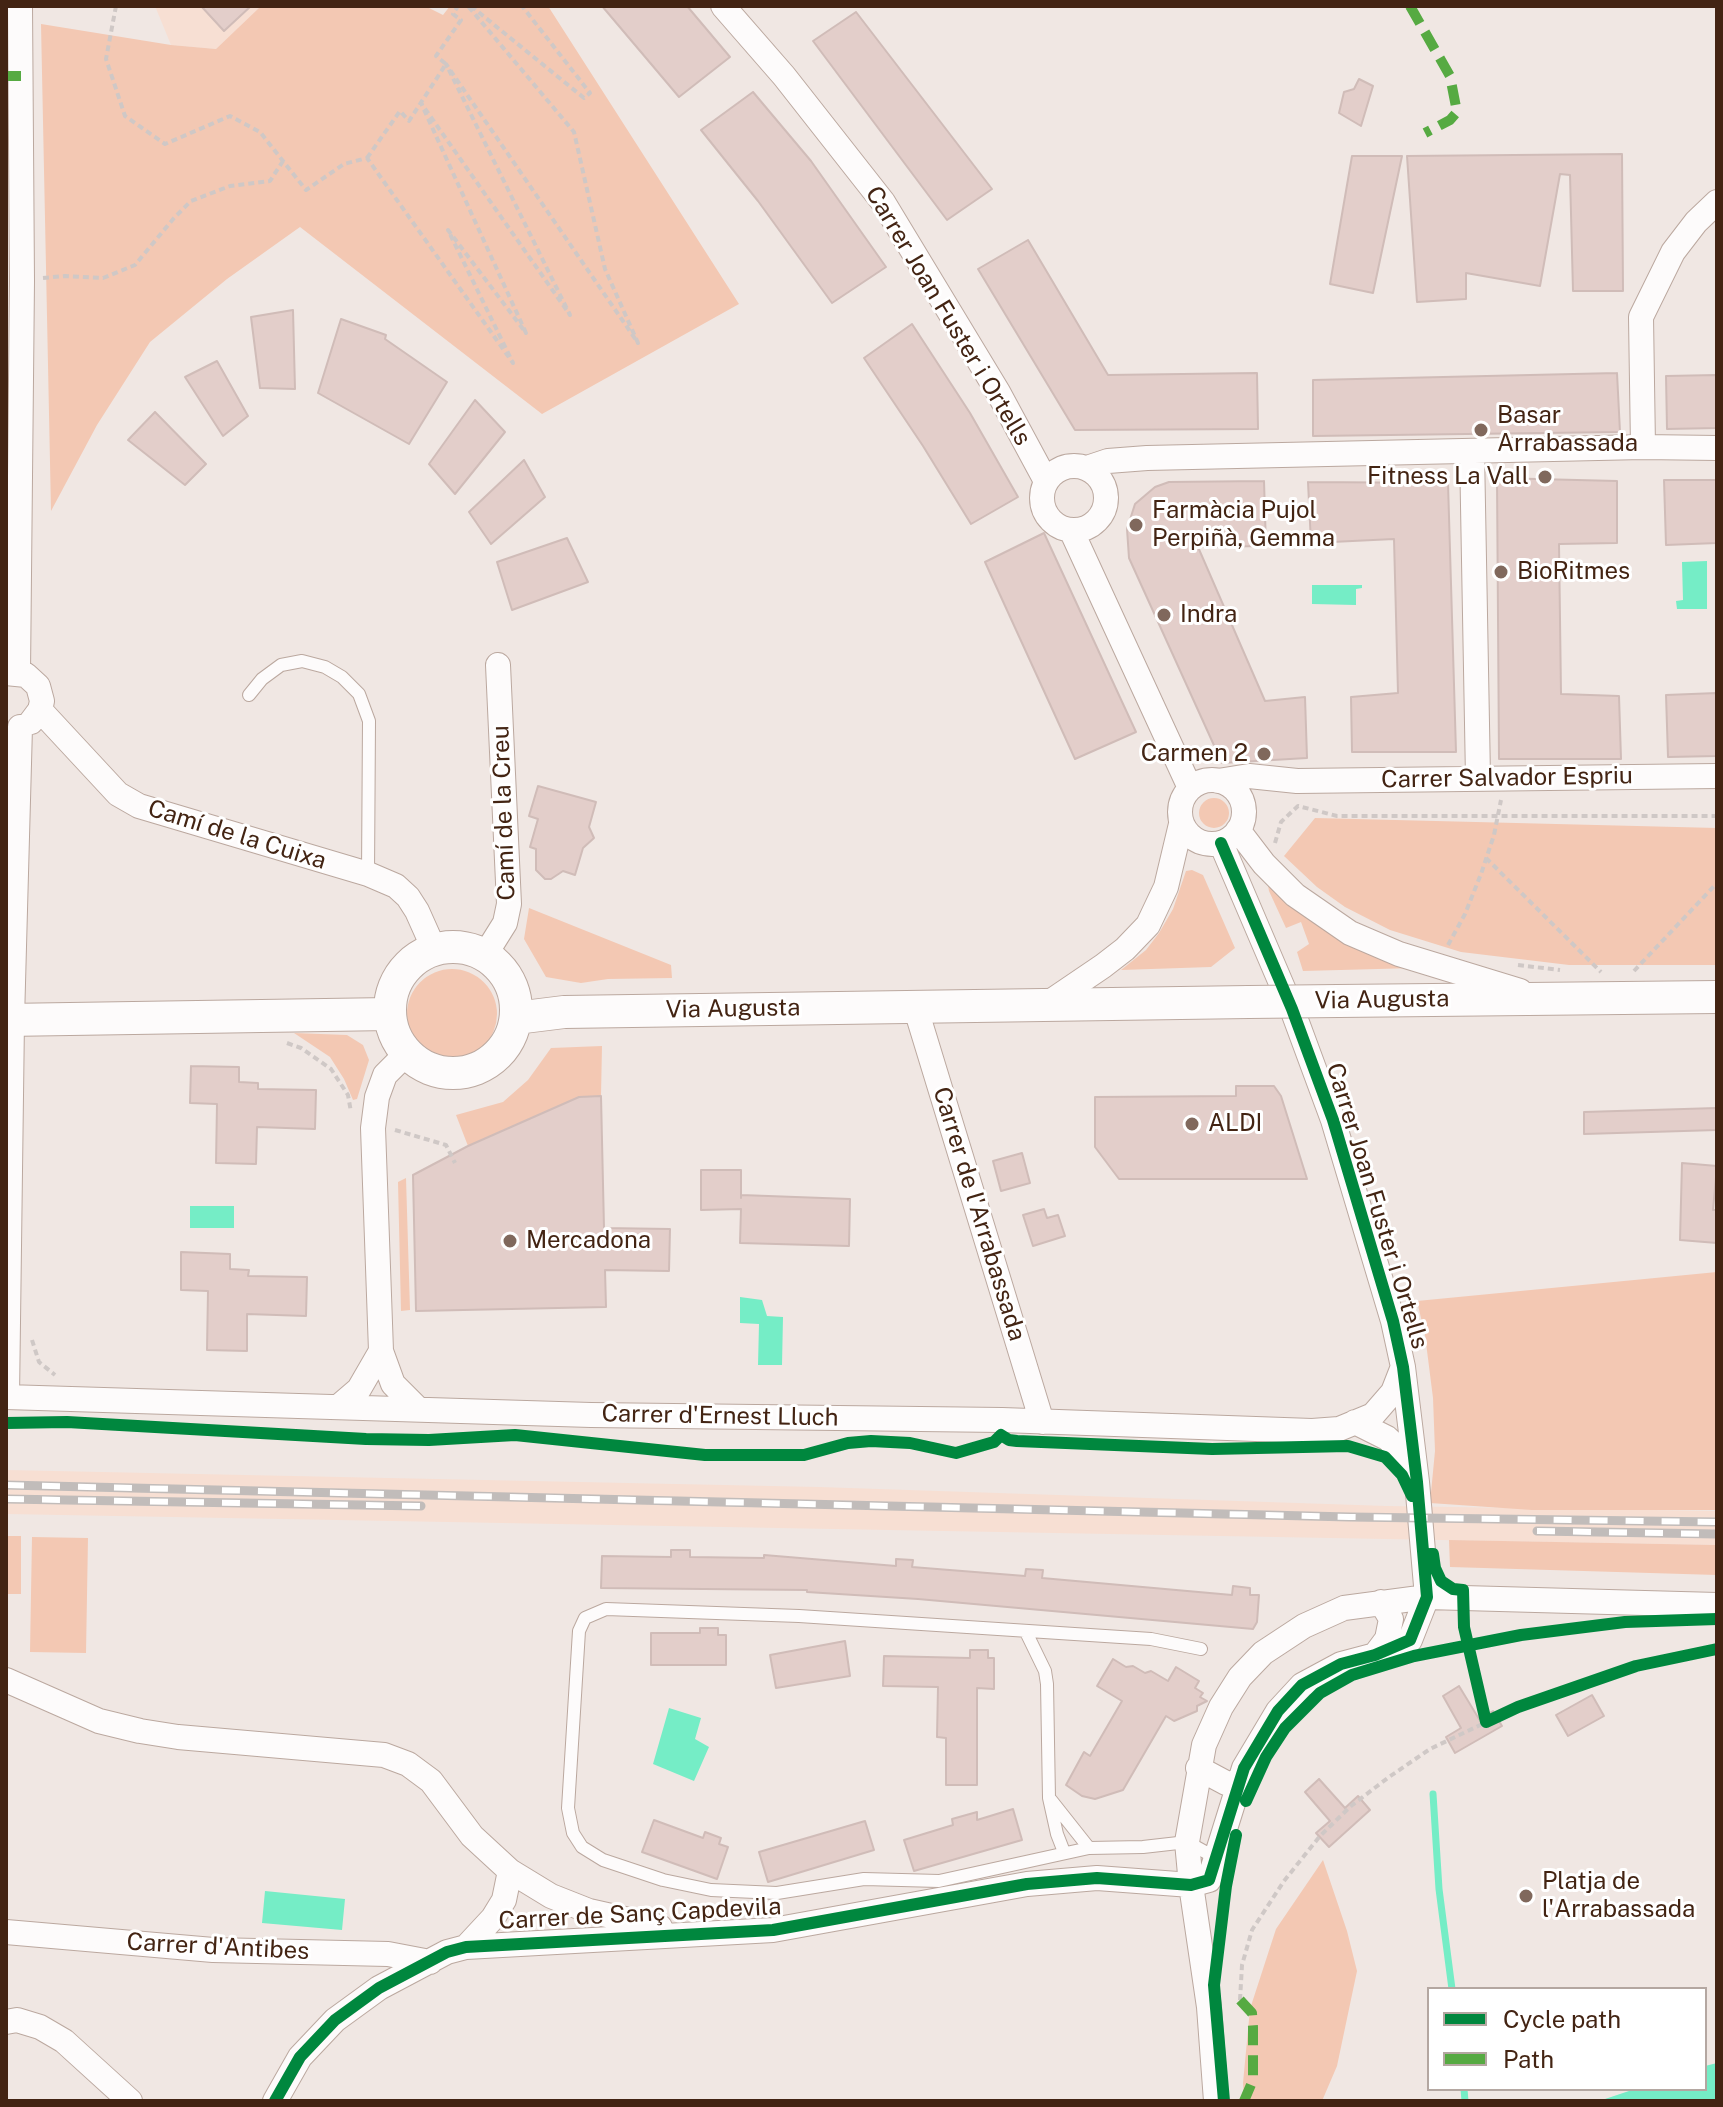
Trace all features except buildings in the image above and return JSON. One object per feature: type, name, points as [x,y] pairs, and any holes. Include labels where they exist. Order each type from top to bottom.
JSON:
[{"type":"main road","points":[[456,946],[485,955],[508,978],[516,1002],[516,1018],[508,1041],[500,1053],[481,1067],[467,1072],[436,1071],[419,1064],[398,1043],[389,1014],[395,982],[412,960],[434,949],[456,946]]},
{"type":"main road","name":"Via Augusta","points":[[516,1018],[564,1012],[1717,997]]},
{"type":"main road","points":[[9,1020],[389,1014]]},
{"type":"street","points":[[7,1397],[13,727],[29,724],[40,710],[42,693],[33,679],[12,673],[14,281],[20,6]]},
{"type":"street","name":"Carrer Joan Fuster i Ortells","points":[[723,6],[784,76],[883,202],[998,392],[1046,481]]},
{"type":"street","points":[[1643,447],[1641,317],[1673,252],[1696,222],[1717,202]]},
{"type":"street","points":[[1087,468],[1108,461],[1147,458],[1717,448]]},
{"type":"street","points":[[1472,451],[1478,778]]},
{"type":"street","points":[[1072,532],[1090,526],[1105,508],[1105,489],[1101,479],[1087,468],[1076,465],[1054,472],[1046,481],[1042,492],[1045,513],[1057,525],[1072,532],[1190,788]]},
{"type":"street","name":"Camí de la Creu","points":[[485,955],[505,923],[509,904],[498,665]]},
{"type":"street","name":"Camí de la Cuixa","points":[[40,710],[118,794],[139,806],[368,874],[396,886],[408,897],[434,949]]},
{"type":"street","name":"Carrer Salvador Espriu","points":[[1218,781],[1249,776],[1297,781],[1717,776]]},
{"type":"street","name":"Carrer Salvador Espriu","points":[[1243,804],[1266,791],[1297,781]]},
{"type":"street","points":[[1047,1004],[1125,949],[1148,925],[1166,887],[1181,824],[1181,801],[1190,788],[1201,782],[1228,784],[1238,793],[1243,804],[1244,813],[1230,836],[1202,843],[1189,835],[1181,824]]},
{"type":"street","points":[[1230,836],[1295,895],[1350,933],[1472,979],[1546,998]]},
{"type":"street","name":"Carrer Joan Fuster i Ortells","points":[[1230,836],[1333,1120],[1393,1321],[1403,1367],[1427,1597]]},
{"type":"street","name":"Carrer de l'Arrabassada","points":[[915,1006],[1042,1422]]},
{"type":"street","points":[[406,1054],[385,1075],[377,1097],[373,1128],[381,1351],[393,1384],[417,1408]]},
{"type":"street","points":[[338,1407],[359,1389],[381,1351]]},
{"type":"street","name":"Carrer d'Ernest Lluch","points":[[7,1397],[1312,1431],[1339,1429],[1373,1415],[1393,1392],[1403,1367]]},
{"type":"street","name":"Carrer Joan Fuster i Ortells","points":[[1355,1422],[1387,1438],[1399,1449],[1417,1482]]},
{"type":"street","points":[[1216,2101],[1209,2007],[1205,1874],[1244,1768],[1278,1711],[1302,1685],[1341,1664],[1375,1655],[1410,1640],[1427,1597]]},
{"type":"street","points":[[1205,1874],[1187,1842],[1204,1745],[1221,1707],[1240,1677],[1263,1653],[1304,1626],[1344,1608],[1427,1597],[1717,1605]]},
{"type":"street","points":[[1375,1655],[1387,1639],[1391,1619],[1381,1602]]},
{"type":"street","points":[[6,1680],[99,1721],[140,1731],[384,1755],[408,1764],[431,1781],[472,1836],[510,1871],[551,1896],[589,1911],[694,1934]]},
{"type":"street","points":[[1198,1768],[1226,1783],[1240,1784]]},
{"type":"street","points":[[466,1947],[493,1918],[504,1900],[510,1871]]},
{"type":"street","name":"Carrer de Sanç Capdevila","points":[[275,2101],[300,2057],[335,2020],[379,1988],[447,1952],[466,1947],[734,1934],[773,1930],[1027,1884],[1205,1874]]},
{"type":"street","name":"Carrer d'Antibes","points":[[6,1932],[213,1950],[388,1954],[430,1962]]},
{"type":"street","points":[[6,2022],[17,2020],[40,2027],[64,2041],[130,2101]]},
{"type":"lane","points":[[249,695],[262,679],[281,665],[302,661],[325,667],[342,677],[359,694],[369,721],[368,874]]},
{"type":"lane","points":[[1201,1649],[1151,1639],[799,1616],[606,1609],[585,1618],[579,1631],[568,1808],[573,1833],[582,1847],[603,1860],[663,1880],[711,1890],[777,1893],[864,1879],[939,1881],[1089,1848],[1187,1842],[1205,1874]]},
{"type":"lane","points":[[1026,1632],[1045,1671],[1049,1798],[1064,1852]]},
{"type":"lane","points":[[1049,1798],[1089,1848]]},
{"type":"path","points":[[116,6],[106,59],[125,116],[165,144],[230,116],[260,132],[306,190],[344,164],[367,158],[400,111],[409,121],[446,64]]},
{"type":"path","points":[[458,6],[453,14],[461,20],[436,56],[446,64],[638,343],[605,269],[574,132],[469,6]]},
{"type":"path","points":[[469,6],[584,98],[590,93],[522,6]]},
{"type":"path","points":[[421,103],[570,315],[446,64]]},
{"type":"path","points":[[367,158],[513,363],[448,230],[526,333],[421,103]]},
{"type":"path","points":[[14,281],[65,276],[103,278],[135,265],[191,201],[230,186],[270,181],[283,161]]},
{"type":"path","points":[[1445,951],[1465,914],[1486,858],[1498,817],[1504,778]]},
{"type":"path","points":[[1274,856],[1281,822],[1298,806],[1337,816],[1717,816]]},
{"type":"path","points":[[1486,858],[1602,973]]},
{"type":"path","points":[[1633,973],[1717,883]]},
{"type":"path","points":[[1513,964],[1569,971]]},
{"type":"path","points":[[1591,972],[1610,973]]},
{"type":"path","points":[[285,1043],[301,1048],[331,1069],[348,1095],[353,1128],[387,1128],[446,1145],[455,1163]]},
{"type":"path","points":[[32,1329],[32,1341],[39,1362],[47,1370],[66,1378]]},
{"type":"path","points":[[6,1423],[53,1423]]},
{"type":"path","points":[[82,1424],[324,1438],[429,1440],[490,1436]]},
{"type":"path","points":[[547,1438],[705,1455],[804,1455],[836,1445],[860,1442]]},
{"type":"path","points":[[896,1443],[956,1453],[994,1442]]},
{"type":"path","points":[[1240,2000],[1242,1965],[1252,1930],[1284,1881],[1320,1836],[1351,1806],[1389,1777],[1430,1749],[1518,1707],[1636,1666],[1717,1649]]},
{"type":"shaded area","points":[[155,6],[261,6],[216,49],[171,45]]},
{"type":"shaded area","points":[[261,6],[425,6],[443,15],[450,6],[548,6],[739,304],[542,414],[300,227],[227,279],[150,342],[97,425],[51,511],[41,24],[171,45],[216,49]]},
{"type":"shaded area","points":[[1707,561],[1707,609],[1677,609],[1676,601],[1683,600],[1682,562]]},
{"type":"shaded area","points":[[1312,585],[1362,585],[1362,588],[1356,589],[1356,605],[1312,604]]},
{"type":"shaded area","points":[[1214,798],[1225,802],[1229,813],[1225,824],[1214,828],[1203,824],[1199,813],[1203,802]]},
{"type":"shaded area","points":[[1315,818],[1717,828],[1717,965],[1569,965],[1461,952],[1390,930],[1345,907],[1317,887],[1284,856]]},
{"type":"shaded area","points":[[1186,871],[1203,875],[1235,948],[1211,967],[1121,970],[1146,950],[1159,933],[1173,909]]},
{"type":"shaded area","points":[[1267,880],[1415,968],[1303,971],[1297,952],[1309,944],[1301,922],[1286,928]]},
{"type":"shaded area","points":[[529,908],[671,965],[672,978],[608,979],[581,983],[546,977],[524,939]]},
{"type":"shaded area","points":[[452,969],[469,972],[484,982],[494,997],[497,1014],[494,1031],[484,1046],[469,1056],[452,1059],[435,1056],[420,1046],[410,1031],[407,1014],[410,997],[420,982],[435,972]]},
{"type":"shaded area","points":[[294,1033],[347,1035],[363,1045],[369,1060],[357,1099],[353,1100],[330,1057]]},
{"type":"shaded area","points":[[602,1046],[601,1096],[579,1097],[468,1146],[456,1115],[503,1102],[528,1080],[551,1048]]},
{"type":"shaded area","points":[[406,1178],[410,1310],[401,1311],[398,1182]]},
{"type":"shaded area","points":[[190,1206],[234,1206],[234,1228],[190,1228]]},
{"type":"shaded area","points":[[1717,1272],[1717,1510],[1532,1510],[1430,1503],[1435,1451],[1433,1398],[1417,1301]]},
{"type":"shaded area","points":[[740,1297],[762,1300],[767,1316],[783,1317],[782,1365],[758,1365],[759,1324],[740,1323]]},
{"type":"shaded area","points":[[6,1470],[819,1487],[1387,1506],[1717,1511],[1717,1545],[6,1514]]},
{"type":"shaded area","points":[[6,1536],[21,1536],[21,1594],[6,1594]]},
{"type":"shaded area","points":[[32,1537],[88,1538],[86,1653],[30,1652]]},
{"type":"shaded area","points":[[1449,1540],[1717,1545],[1717,1575],[1450,1567]]},
{"type":"shaded area","points":[[669,1708],[701,1718],[695,1739],[709,1747],[694,1781],[653,1764]]},
{"type":"shaded area","points":[[1323,1860],[1357,1971],[1337,2066],[1322,2101],[1244,2101],[1250,2009],[1276,1929]]},
{"type":"shaded area","points":[[265,1891],[345,1899],[342,1930],[262,1923]]},
{"type":"shaded area","points":[[1717,2063],[1717,2101],[1599,2101],[1629,2091],[1707,2091],[1707,2066]]},
{"type":"waterway","points":[[1433,1794],[1439,1889],[1452,1987]]},
{"type":"waterway","points":[[1464,2091],[1465,2101]]},
{"type":"railway","points":[[6,1485],[1350,1517],[1717,1522]]},
{"type":"railway","points":[[6,1499],[421,1506]]},
{"type":"railway","points":[[1537,1531],[1717,1534]]},
{"type":"marked path","points":[[1410,6],[1450,76],[1457,112],[1450,120],[1425,133]]},
{"type":"marked path","points":[[6,76],[21,76]]},
{"type":"marked path","points":[[1240,2000],[1252,2013],[1253,2027],[1253,2080],[1244,2101]]},
{"type":"cycle path","points":[[275,2101],[300,2057],[335,2020],[379,1988],[447,1952],[466,1947],[773,1930],[1027,1884],[1097,1878],[1191,1885],[1209,1880],[1244,1768],[1278,1711],[1302,1685],[1341,1664],[1375,1655],[1410,1640],[1427,1597],[1403,1367],[1393,1321],[1333,1120],[1292,1009],[1221,843]]},
{"type":"cycle path","points":[[6,1423],[67,1422],[366,1439],[429,1440],[515,1435],[705,1455],[804,1455],[848,1443],[871,1441],[910,1443],[956,1453],[994,1442],[1001,1435],[1017,1441],[1212,1449],[1348,1446],[1385,1457],[1402,1475],[1412,1496]]},
{"type":"cycle path","points":[[1430,1554],[1433,1554],[1441,1581],[1453,1589],[1463,1590],[1464,1627],[1486,1722],[1518,1707],[1636,1666],[1717,1649]]},
{"type":"cycle path","points":[[1246,1801],[1266,1757],[1285,1728],[1320,1693],[1352,1675],[1414,1656],[1521,1635],[1625,1622],[1717,1619]]},
{"type":"cycle path","points":[[1224,2101],[1214,1985],[1226,1886],[1236,1835]]},
{"type":"place","name":"Basar Arrabassada","points":[[1481,430]]},
{"type":"place","name":"Fitness La Vall","points":[[1545,477]]},
{"type":"place","name":"Farmàcia Pujol Perpiñà, Gemma","points":[[1136,525]]},
{"type":"place","name":"BioRitmes","points":[[1501,572]]},
{"type":"place","name":"Indra","points":[[1164,615]]},
{"type":"place","name":"Carmen 2","points":[[1264,754]]},
{"type":"place","name":"ALDI","points":[[1192,1124]]},
{"type":"place","name":"Mercadona","points":[[510,1241]]},
{"type":"place","name":"Platja de l'Arrabassada","points":[[1526,1896]]}]
